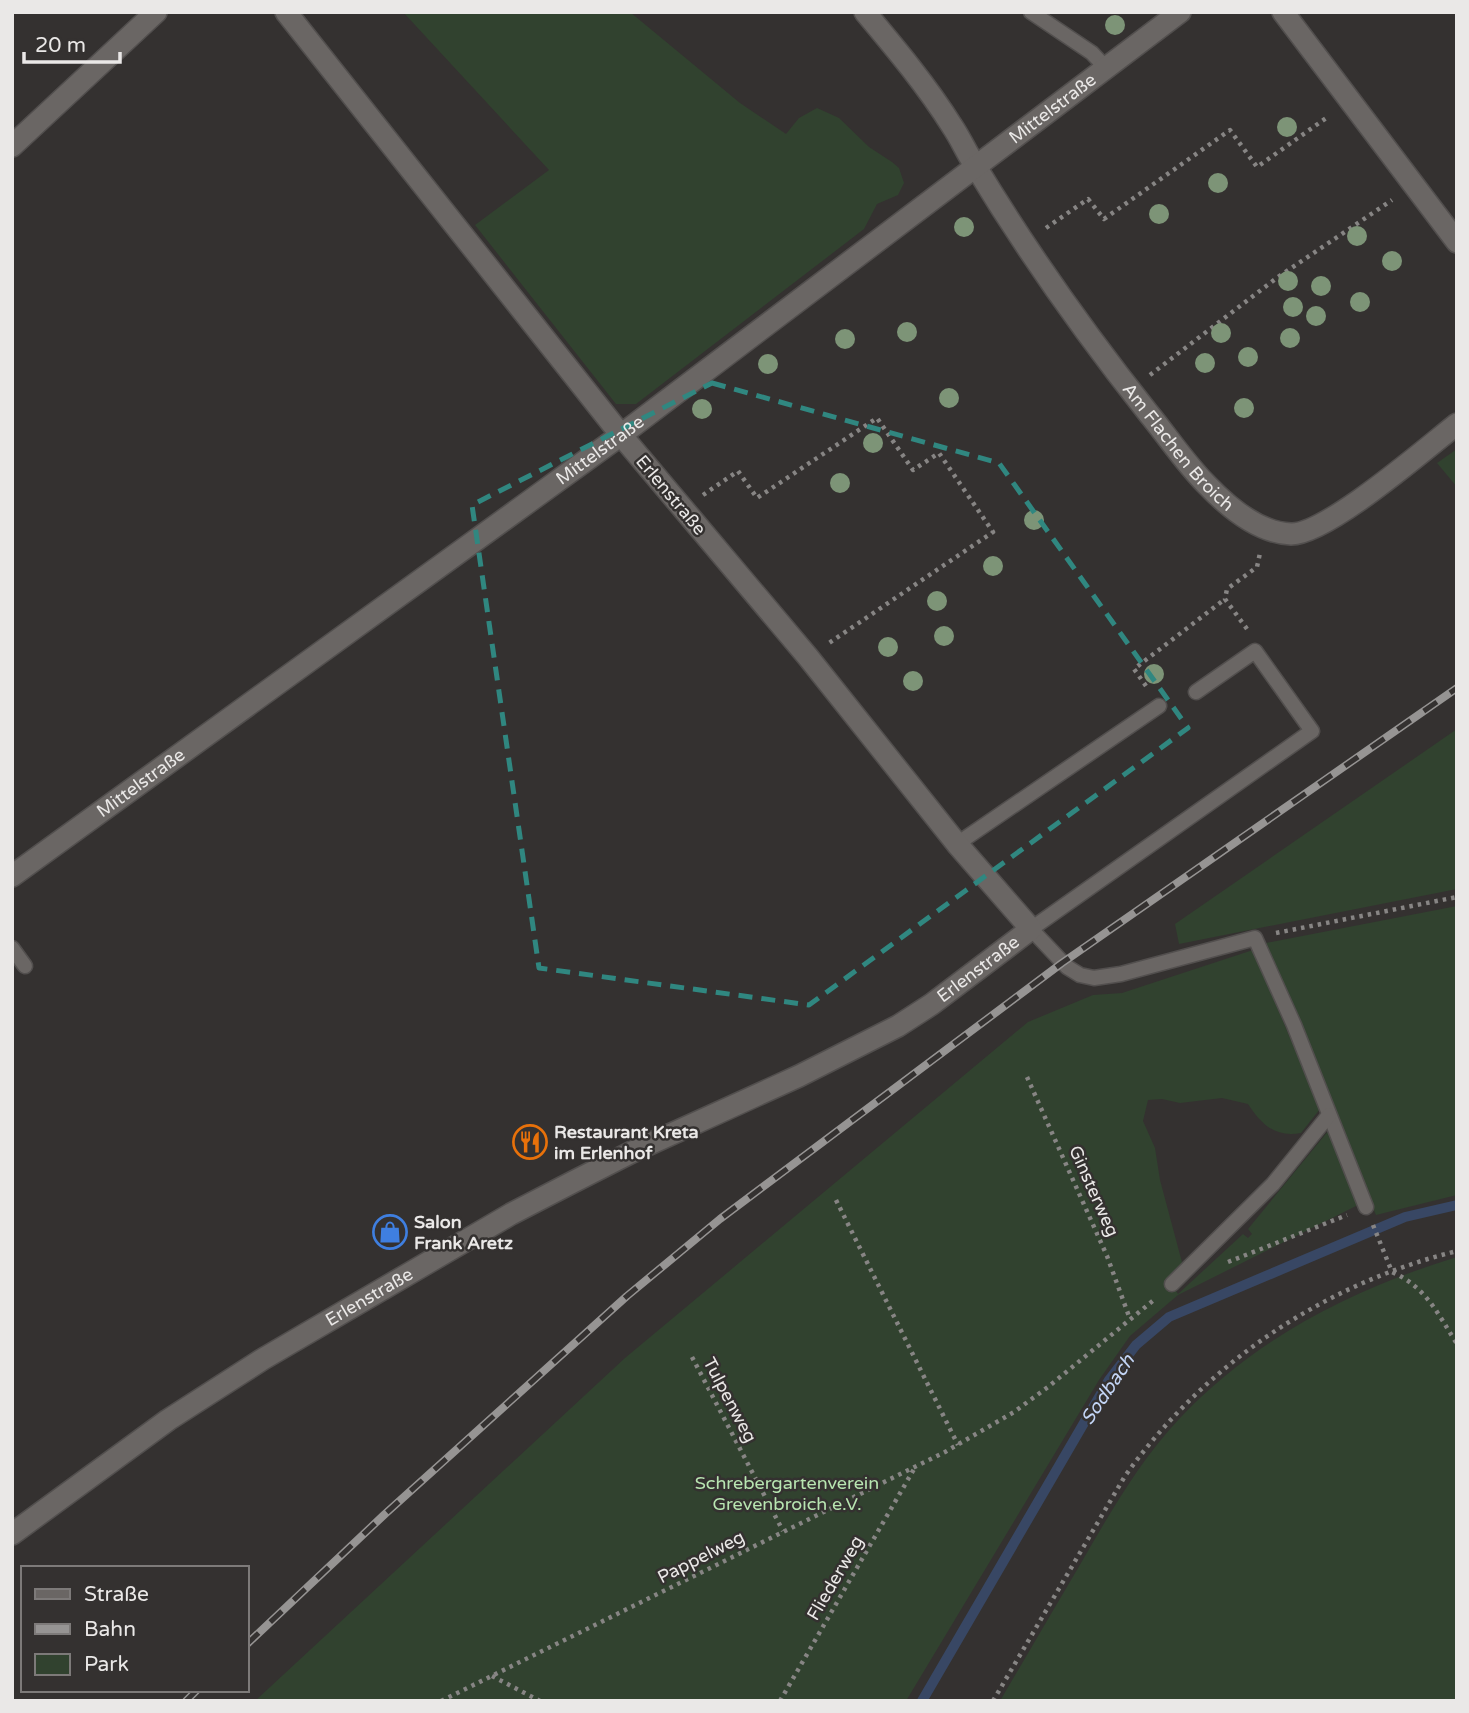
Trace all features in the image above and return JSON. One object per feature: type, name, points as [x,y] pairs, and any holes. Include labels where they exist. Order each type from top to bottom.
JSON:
[{"type":"street","points":[[12,146],[156,12]]},
{"type":"street","name":"Erlenstraße","points":[[12,1534],[157,1427],[263,1359],[512,1214],[573,1182],[632,1152],[799,1076],[898,1026],[932,1004],[1031,929],[957,844],[808,657],[621,435],[286,12]]},
{"type":"street","name":"Am Flachen Broich","points":[[865,12],[923,84],[953,127],[1024,242],[1130,390],[1205,484],[1234,508],[1274,532],[1292,534],[1317,528],[1359,500],[1457,424]]},
{"type":"street","points":[[1283,12],[1457,242]]},
{"type":"street","name":"Mittelstraße","points":[[12,876],[621,435],[1178,13]]},
{"type":"lane","points":[[1031,12],[1092,53],[1106,68]]},
{"type":"lane","points":[[1196,692],[1255,651],[1312,731],[1031,929],[1068,968],[1080,975],[1094,978],[1121,974],[1255,938],[1367,1211]]},
{"type":"lane","points":[[957,844],[1159,706]]},
{"type":"lane","points":[[12,948],[25,966]]},
{"type":"lane","points":[[1172,1284],[1273,1184],[1329,1115]]},
{"type":"path","points":[[1024,242],[1088,199],[1104,219],[1230,130],[1257,167],[1350,101]]},
{"type":"path","points":[[1130,390],[1278,277],[1413,186]]},
{"type":"path","points":[[683,509],[738,471],[757,498],[877,418],[913,470],[939,453],[993,532],[808,657]]},
{"type":"path","points":[[1159,706],[1134,669],[1225,599],[1227,589],[1257,567],[1264,527]]},
{"type":"path","points":[[1225,599],[1248,631],[1255,651]]},
{"type":"path","points":[[1255,938],[1457,897]]},
{"type":"path","name":"Ginsterweg","points":[[1027,1077],[1107,1256],[1130,1319]]},
{"type":"path","points":[[836,1200],[958,1445]]},
{"type":"path","points":[[1224,1264],[1367,1211],[1392,1272],[1412,1282],[1424,1294],[1457,1344]]},
{"type":"path","points":[[993,1701],[1121,1483],[1144,1450],[1177,1413],[1224,1368],[1268,1335],[1346,1291],[1392,1272],[1457,1251]]},
{"type":"path","name":"Pappelweg","points":[[441,1701],[958,1445],[1014,1412],[1048,1387],[1172,1284]]},
{"type":"path","name":"Tulpenweg","points":[[692,1357],[783,1531]]},
{"type":"path","name":"Fliederweg","points":[[780,1701],[914,1469]]},
{"type":"path","points":[[491,1675],[540,1701]]},
{"type":"highlighted area","points":[[712,383],[999,463],[1188,728],[809,1005],[539,968],[472,505]]},
{"type":"green space","points":[[403,12],[630,12],[740,103],[786,134],[799,118],[817,108],[839,118],[869,147],[899,168],[904,183],[898,195],[877,204],[864,229],[636,404],[616,404],[475,225],[549,170]]},
{"type":"green space","points":[[1457,449],[1457,487],[1437,463]]},
{"type":"green space","points":[[1457,729],[1457,889],[1179,944],[1175,924]]},
{"type":"green space","points":[[1457,906],[1457,1195],[1376,1215],[1266,943]]},
{"type":"green space","name":"Schrebergartenverein Grevenbroich e.V.","points":[[1253,950],[1320,1109],[1301,1133],[1292,1134],[1270,1128],[1248,1104],[1222,1098],[1180,1103],[1162,1099],[1148,1100],[1143,1121],[1155,1148],[1160,1180],[1183,1266],[1172,1284],[1178,1294],[1243,1234],[1248,1238],[1252,1234],[1248,1229],[1329,1130],[1360,1204],[1178,1295],[1130,1336],[1099,1380],[906,1701],[255,1701],[625,1358],[1028,1022],[1093,995],[1122,993]]},
{"type":"green space","points":[[1457,1257],[1457,1701],[1000,1701],[1126,1488],[1165,1434],[1209,1389],[1273,1340],[1343,1301],[1380,1284]]},
{"type":"waterway","name":"Sodbach","points":[[922,1701],[1109,1380],[1136,1345],[1169,1317],[1405,1217],[1457,1205]]},
{"type":"railway","points":[[248,1643],[385,1514],[627,1296],[720,1219],[1062,963],[1457,688]]},
{"type":"railway","points":[[186,1701],[195,1692]]},
{"type":"place","name":"Restaurant Kreta im Erlenhof","points":[[530,1142]]},
{"type":"place","name":"Salon Frank Aretz","points":[[390,1232]]}]
